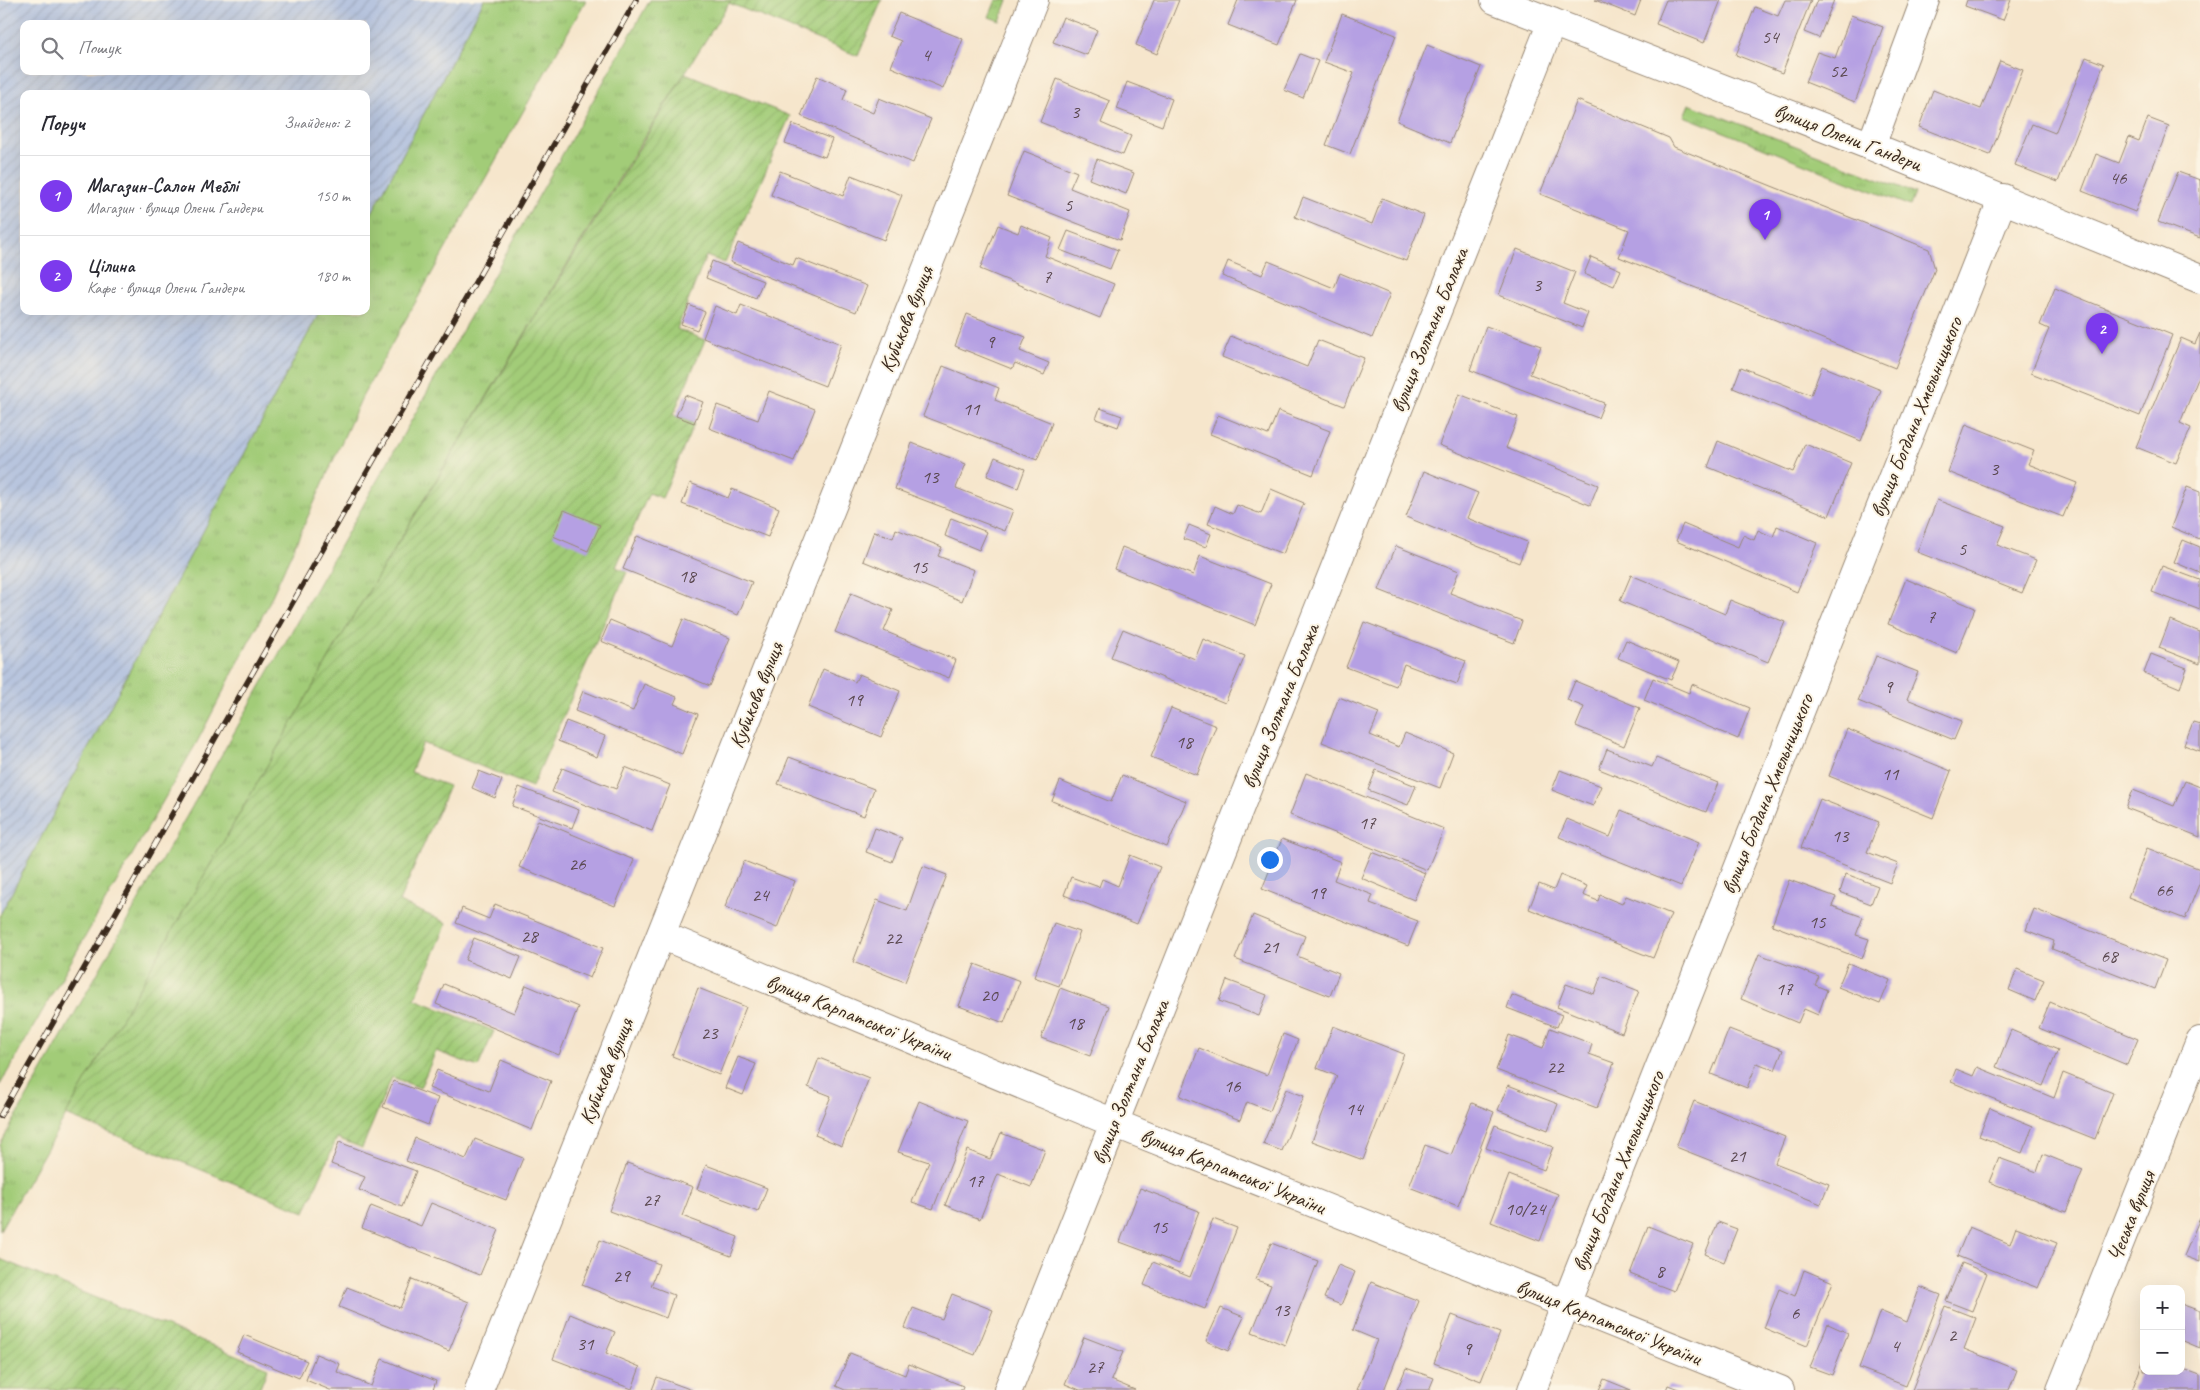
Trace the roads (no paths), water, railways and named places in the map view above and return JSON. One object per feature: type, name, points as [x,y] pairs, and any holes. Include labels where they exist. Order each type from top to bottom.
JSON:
[{"type":"street","name":"Кубикова вулиця","points":[[479,1390],[1034,0]]},
{"type":"street","name":"вулиця Олени Гандери","points":[[1495,0],[2003,198],[2200,279]]},
{"type":"street","points":[[1871,146],[1925,0]]},
{"type":"street","name":"вулиця Золтана Балажа","points":[[1008,1390],[1552,22]]},
{"type":"street","name":"вулиця Богдана Хмельницького","points":[[1532,1390],[2003,198]]},
{"type":"street","name":"вулиця Карпатської України","points":[[660,935],[1114,1122],[1780,1390]]},
{"type":"street","name":"Чеська вулиця","points":[[2062,1390],[2200,1041]]},
{"type":"railway","points":[[0,1116],[636,0]]},
{"type":"place","name":"Магазин-Салон Меблі","points":[[1765,240]]},
{"type":"place","name":"Цілина","points":[[2102,354]]}]
